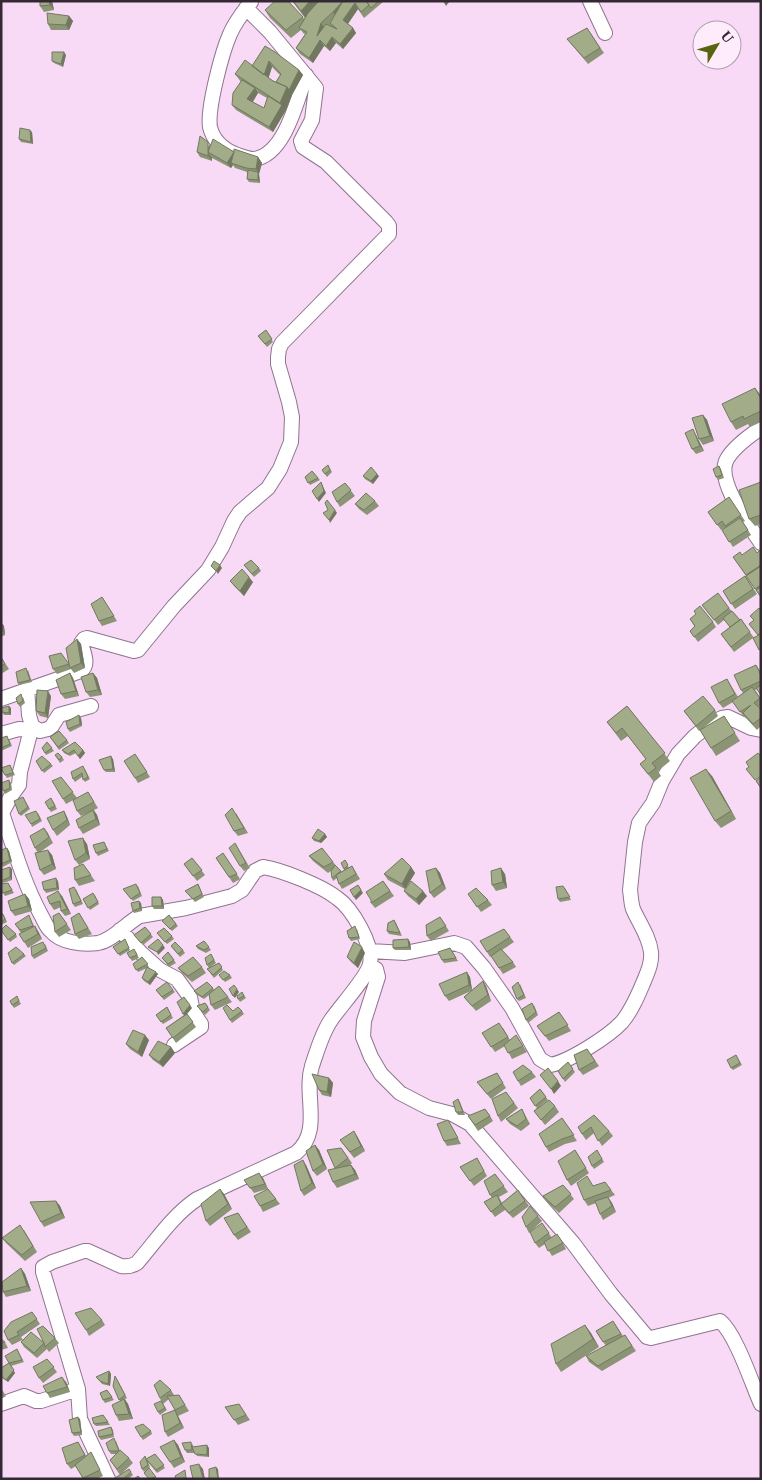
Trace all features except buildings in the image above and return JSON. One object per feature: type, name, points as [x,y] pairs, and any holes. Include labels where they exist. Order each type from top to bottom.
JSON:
[{"type":"street","points":[[590,1],[605,33]]},
{"type":"street","points":[[1,699],[85,668],[86,664],[81,643],[84,639],[87,638],[134,651],[138,650],[174,606],[208,570],[240,512],[273,481],[289,448],[292,435],[291,411],[278,357],[282,343],[389,234],[389,226],[386,222],[326,162],[301,144],[302,138],[312,120],[316,90],[306,75],[249,5],[231,32],[213,95],[210,129],[214,138],[218,144],[248,158],[260,157],[272,150],[283,134],[293,112],[306,75]]},
{"type":"street","points":[[761,428],[745,440],[726,461],[725,473],[731,496],[761,543]]},
{"type":"street","points":[[27,689],[32,728],[20,772],[19,786],[2,812],[32,899],[51,933],[62,939],[78,943],[98,943],[106,940],[134,919],[144,915],[186,908],[232,896],[242,890],[255,871],[263,867],[283,872],[337,897],[352,915],[364,934],[370,958],[376,969],[378,978],[364,1021],[363,1037],[371,1057],[381,1074],[400,1093],[429,1108],[452,1114],[470,1124],[573,1243],[611,1294],[647,1337],[652,1338],[720,1321],[726,1326],[761,1404]]},
{"type":"street","points":[[1,734],[19,729],[32,728],[40,731],[48,729],[59,715],[91,706]]},
{"type":"street","points":[[108,1479],[80,1419],[78,1389],[43,1267],[84,1251],[88,1251],[121,1266],[134,1265],[188,1204],[296,1153],[302,1148],[309,1136],[312,1113],[311,1069],[318,1048],[329,1022],[370,958],[454,943],[466,947],[484,968],[512,1008],[540,1059],[550,1065],[555,1064],[601,1039],[623,1021],[635,1003],[649,970],[651,960],[648,939],[633,908],[630,890],[635,842],[639,824],[653,803],[662,782],[678,754],[695,736],[713,722],[728,717],[751,728],[761,730]]},
{"type":"street","points":[[120,930],[160,970],[177,979],[190,997],[193,1012],[201,1026],[174,1045]]},
{"type":"street","points":[[1,1404],[24,1396],[41,1401],[78,1389]]}]
